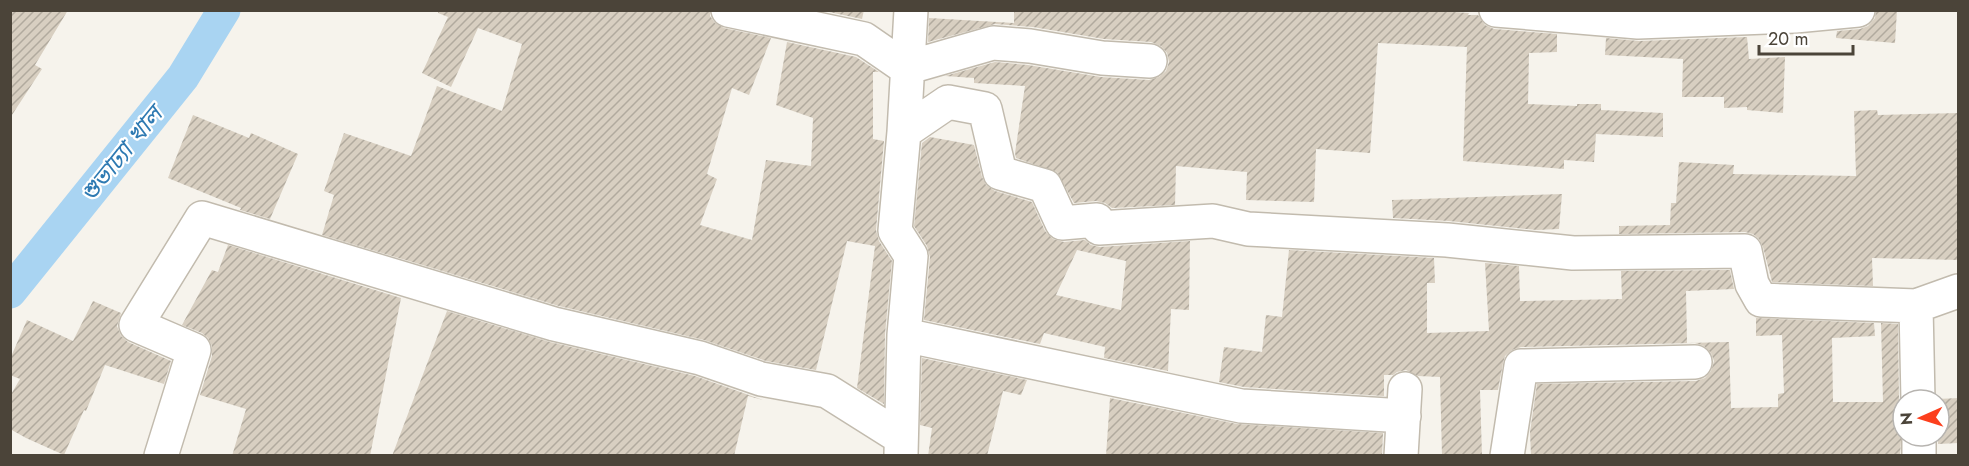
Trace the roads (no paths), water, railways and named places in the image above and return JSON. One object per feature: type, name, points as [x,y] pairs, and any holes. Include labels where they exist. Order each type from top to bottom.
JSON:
[{"type":"street","points":[[728,10],[864,39],[906,68]]},
{"type":"street","points":[[901,446],[904,335],[911,256],[895,231],[904,132],[911,10]]},
{"type":"street","points":[[1496,10],[1638,22],[1795,16],[1858,10]]},
{"type":"street","points":[[906,68],[993,43],[1030,46],[1102,58],[1150,61]]},
{"type":"street","points":[[904,132],[948,102],[985,109],[1000,173],[1045,186],[1062,223],[1097,220],[1099,228],[1213,221],[1248,229],[1447,240],[1573,253],[1745,251],[1752,284],[1761,300],[1916,306],[1959,291]]},
{"type":"street","points":[[161,456],[194,350],[136,325],[202,218],[554,324],[700,358],[761,379],[827,391],[901,446]]},
{"type":"street","points":[[1916,306],[1918,388]]},
{"type":"street","points":[[904,335],[1241,406],[1405,402],[1401,456]]},
{"type":"street","points":[[1507,456],[1521,366],[1695,363]]},
{"type":"waterway","name":"শুভাঢ্যা খাল","points":[[10,292],[183,77],[224,10]]}]
